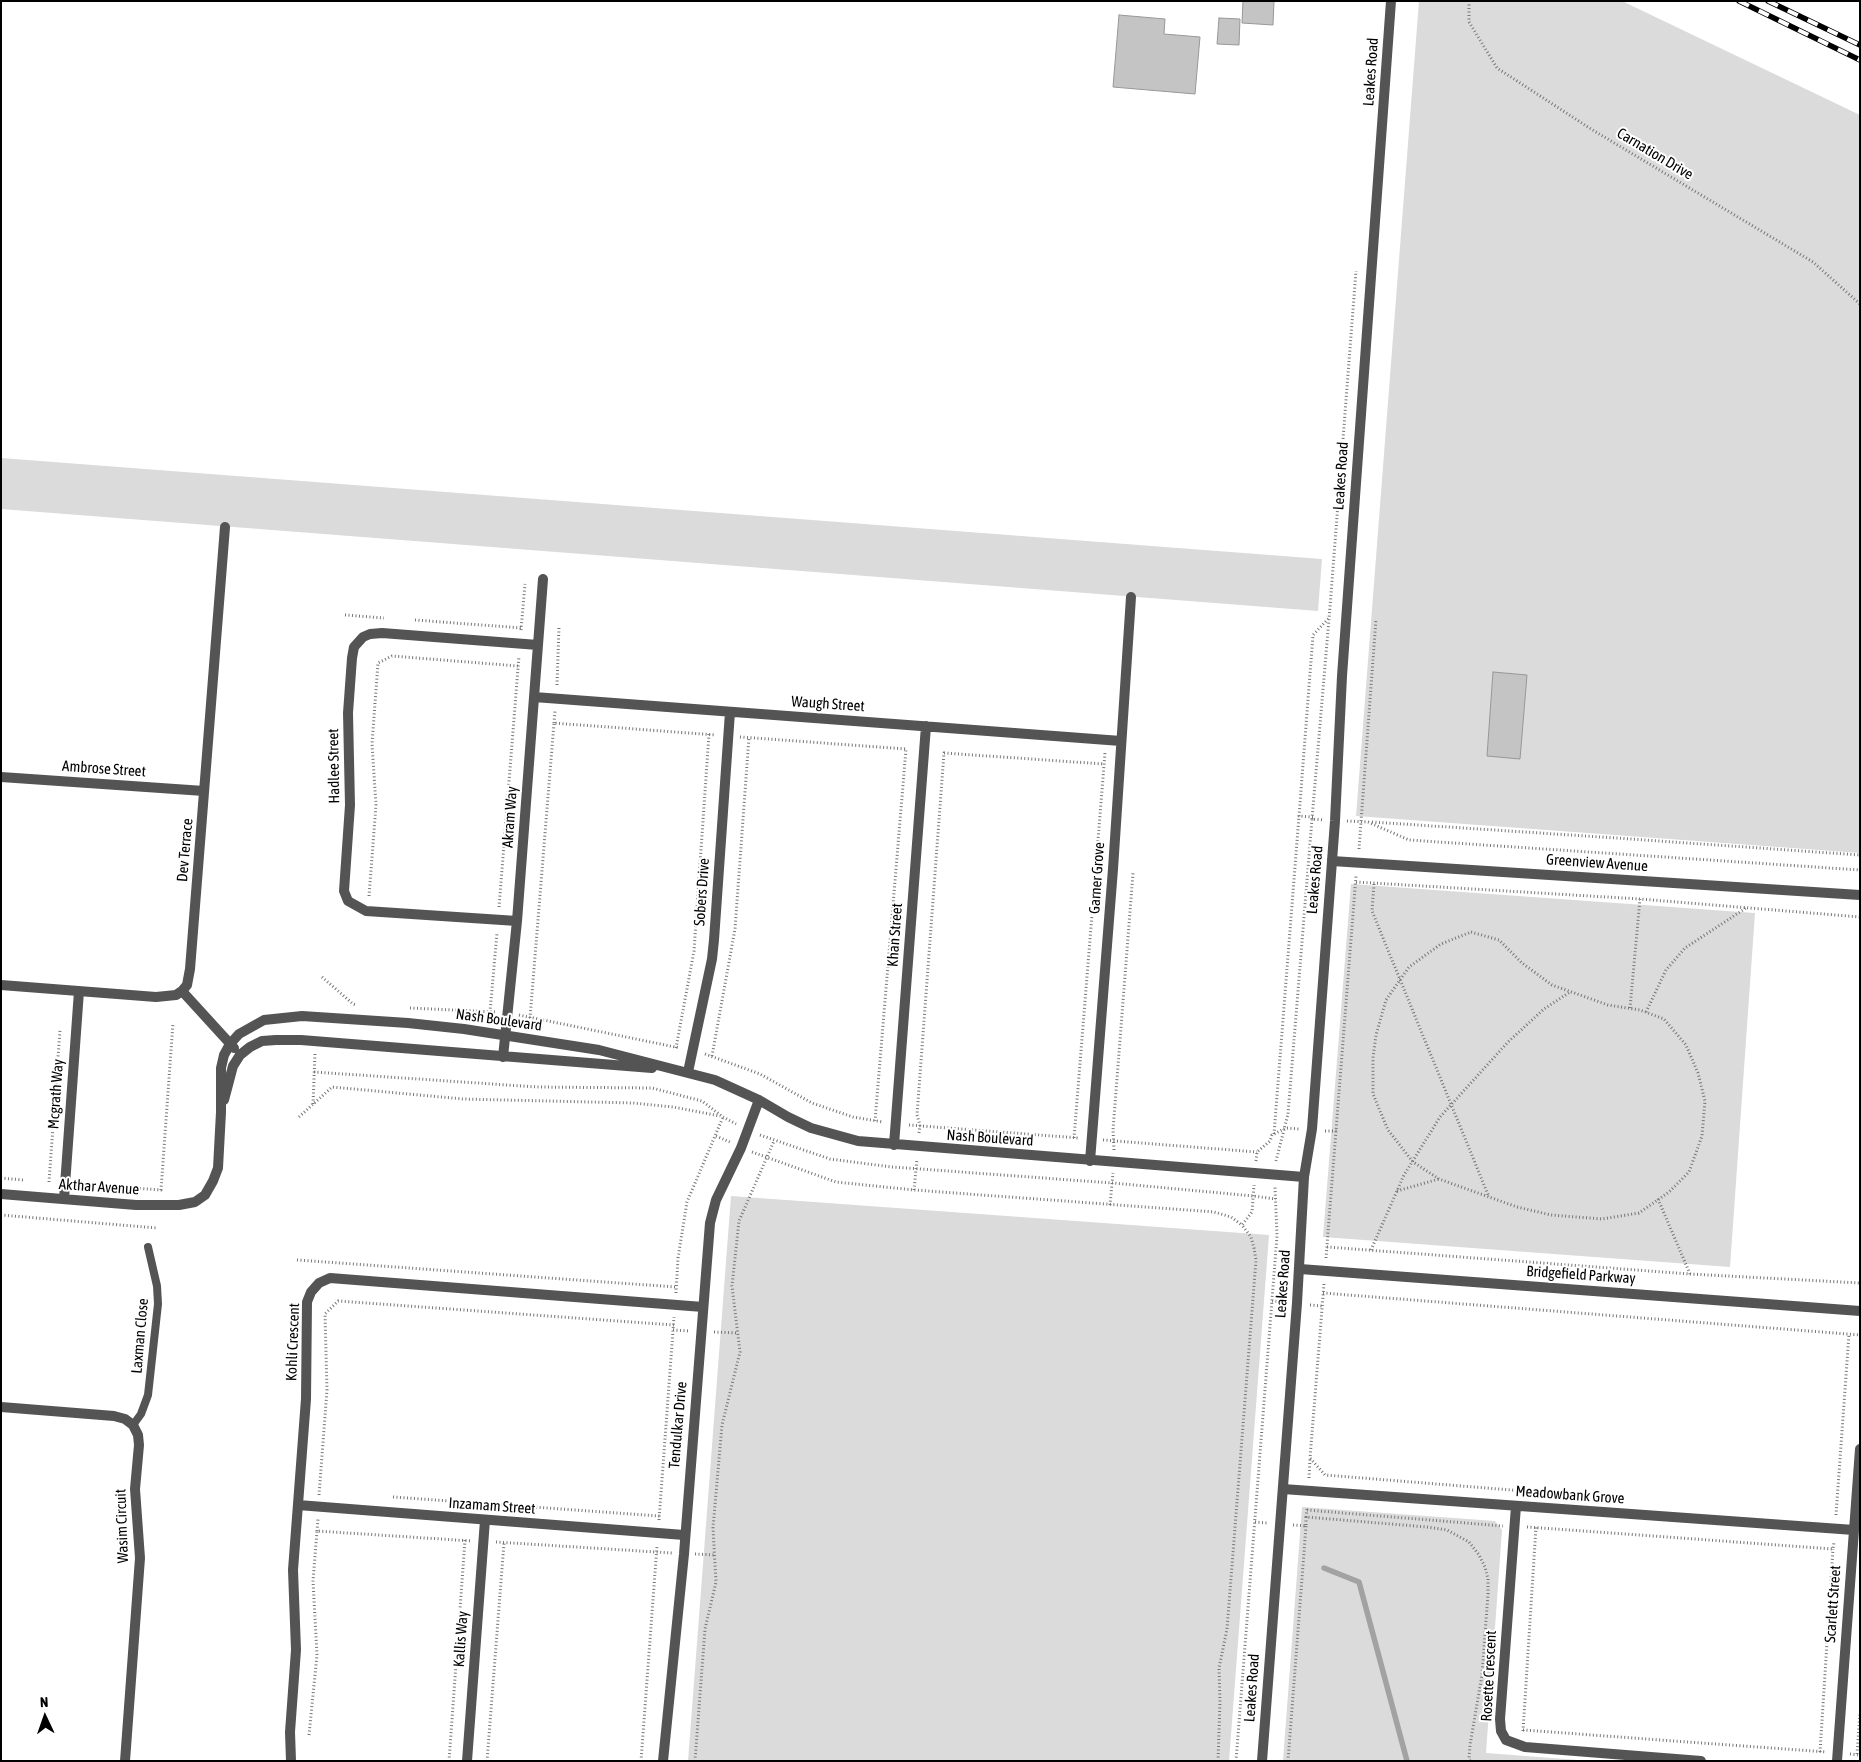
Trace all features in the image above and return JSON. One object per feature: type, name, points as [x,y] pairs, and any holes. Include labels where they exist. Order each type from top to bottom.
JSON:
[{"type":"street","name":"Leakes Road","points":[[1262,1761],[1300,1269],[1304,1177],[1312,1130],[1335,821],[1342,676],[1391,1]]},
{"type":"street","name":"Dev Terrace","points":[[182,991],[186,985],[190,969],[225,527]]},
{"type":"street","name":"Akram Way","points":[[503,1057],[517,921],[543,579]]},
{"type":"street","name":"Garner Grove","points":[[1090,1161],[1131,597]]},
{"type":"street","name":"Hadlee Street","points":[[517,921],[366,911],[348,901],[344,892],[350,804],[348,713],[352,658],[354,647],[358,642],[370,634],[382,633],[538,646]]},
{"type":"street","name":"Waugh Street","points":[[534,697],[1121,741]]},
{"type":"street","name":"Sobers Drive","points":[[688,1072],[714,940],[730,712]]},
{"type":"street","name":"Khan Street","points":[[894,1146],[926,726]]},
{"type":"street","name":"Ambrose Street","points":[[1,777],[204,791]]},
{"type":"street","name":"Greenview Avenue","points":[[1332,861],[1860,895]]},
{"type":"street","points":[[1,985],[156,997],[176,995],[182,991],[240,1055],[233,1066],[221,1112]]},
{"type":"street","name":"Mcgrath Way","points":[[64,1199],[79,991]]},
{"type":"street","name":"Nash Boulevard","points":[[230,1044],[239,1034],[264,1020],[302,1016],[408,1023],[506,1035],[599,1050],[715,1080],[759,1100],[798,1122],[831,1135],[858,1142],[1304,1177]]},
{"type":"street","name":"Nash Boulevard","points":[[240,1055],[250,1046],[262,1042],[301,1040],[688,1072]]},
{"type":"street","points":[[221,1112],[221,1068],[224,1055],[230,1044]]},
{"type":"street","name":"Tendulkar Drive","points":[[664,1761],[684,1554],[710,1223],[716,1200],[741,1148],[759,1100]]},
{"type":"street","name":"Akthar Avenue","points":[[1,1194],[136,1205],[179,1205],[195,1202],[205,1195],[218,1168],[221,1112]]},
{"type":"street","name":"Bridgefield Parkway","points":[[1300,1269],[1860,1311]]},
{"type":"street","name":"Kohli Crescent","points":[[291,1761],[290,1732],[296,1650],[293,1570],[306,1398],[307,1302],[311,1292],[319,1283],[330,1278],[703,1307]]},
{"type":"street","points":[[1,1407],[114,1416],[124,1419],[133,1425]]},
{"type":"street","name":"Wasim Circuit","points":[[125,1761],[140,1558],[136,1489],[139,1444],[138,1435],[133,1425]]},
{"type":"street","name":"Scarlett Street","points":[[1837,1757],[1860,1449]]},
{"type":"street","name":"Meadowbank Grove","points":[[1283,1489],[1854,1530]]},
{"type":"street","name":"Inzamam Street","points":[[298,1505],[684,1535]]},
{"type":"street","name":"Rosette Crescent","points":[[1516,1506],[1500,1719],[1501,1731],[1506,1740],[1522,1746],[1701,1761]]},
{"type":"street","name":"Kallis Way","points":[[467,1761],[485,1520]]},
{"type":"lane","name":"Laxman Close","points":[[133,1425],[141,1414],[148,1395],[158,1304],[157,1286],[148,1247]]},
{"type":"path","name":"Carnation Drive","points":[[1468,1],[1469,22],[1497,68],[1591,129],[1814,262],[1860,304]]},
{"type":"path","points":[[1236,1761],[1276,1245],[1276,1161],[1286,1128],[1330,618],[1356,268]]},
{"type":"path","points":[[490,1012],[525,584]]},
{"type":"path","points":[[345,615],[384,618]]},
{"type":"path","points":[[1242,1225],[1252,1212],[1257,1152],[1270,1141],[1274,1134],[1313,635],[1330,618]]},
{"type":"path","points":[[1376,619],[1306,1517],[1427,1526],[1447,1530],[1469,1542],[1479,1555],[1488,1579],[1488,1594],[1482,1675],[1470,1745],[1470,1761]]},
{"type":"path","points":[[414,620],[522,628]]},
{"type":"path","points":[[530,1018],[556,699],[559,626]]},
{"type":"path","points":[[369,896],[376,805],[372,744],[378,663],[392,656],[518,666]]},
{"type":"path","points":[[554,723],[1104,764]]},
{"type":"path","points":[[676,1048],[694,951],[709,734]]},
{"type":"path","points":[[712,1056],[735,929],[749,737]]},
{"type":"path","points":[[1074,1138],[1106,740]]},
{"type":"path","points":[[875,1121],[906,749]]},
{"type":"path","points":[[914,1190],[920,1126],[917,1115],[944,753]]},
{"type":"path","points":[[1299,816],[1335,821],[1403,823],[1860,855]]},
{"type":"path","points":[[1368,822],[1409,840],[1860,870]]},
{"type":"path","points":[[1110,1205],[1114,1162],[1113,1130],[1133,873]]},
{"type":"path","points":[[1356,882],[1640,899],[1860,917]]},
{"type":"path","points":[[1374,884],[1372,911],[1489,1197]]},
{"type":"path","points":[[1630,1008],[1640,899]]},
{"type":"path","points":[[1646,1012],[1666,970],[1685,948],[1746,908]]},
{"type":"path","points":[[1471,932],[1499,940],[1529,968],[1552,985],[1608,1005],[1630,1008],[1664,1019],[1686,1045],[1698,1073],[1705,1101],[1702,1136],[1689,1172],[1669,1192],[1639,1213],[1602,1220],[1551,1215],[1517,1207],[1439,1179],[1413,1162],[1388,1130],[1373,1094],[1373,1058],[1376,1035],[1386,1000],[1400,980],[1409,967],[1441,944],[1471,932]]},
{"type":"path","points":[[322,977],[354,1004],[363,1005]]},
{"type":"path","points":[[1371,1250],[1396,1191],[1440,1117],[1508,1042],[1544,1008],[1570,992]]},
{"type":"path","points":[[408,1008],[508,1013],[693,1051],[760,1074],[812,1103],[853,1118],[896,1124],[1257,1152]]},
{"type":"path","points":[[39,1182],[161,1190],[173,1023]]},
{"type":"path","points":[[49,1182],[60,1030]]},
{"type":"path","points":[[313,1105],[314,1072],[537,1087],[652,1088],[702,1101],[723,1117]]},
{"type":"path","points":[[299,1117],[332,1087],[463,1099],[633,1103],[673,1107],[723,1117]]},
{"type":"path","points":[[641,1761],[678,1258],[687,1202],[723,1117]]},
{"type":"path","points":[[1274,1134],[1286,1128],[1337,1131]]},
{"type":"path","points":[[716,1136],[767,1159],[836,1182],[914,1190],[1214,1212],[1231,1217],[1242,1225],[1251,1237],[1256,1260],[1227,1629],[1219,1668],[1218,1761]]},
{"type":"path","points":[[695,1761],[705,1629],[716,1582],[713,1528],[722,1425],[740,1352],[732,1286],[740,1221],[774,1141],[830,1159],[892,1167],[1113,1183],[1276,1199]]},
{"type":"path","points":[[1,1178],[30,1181]]},
{"type":"path","points":[[1396,1191],[1439,1179]]},
{"type":"path","points":[[1658,1199],[1690,1274]]},
{"type":"path","points":[[1,1215],[157,1228]]},
{"type":"path","points":[[1327,1247],[1690,1274],[1860,1282]]},
{"type":"path","points":[[297,1260],[676,1287]]},
{"type":"path","points":[[1323,1293],[1860,1335]]},
{"type":"path","points":[[309,1735],[317,1655],[313,1580],[327,1390],[325,1314],[338,1301],[674,1325]]},
{"type":"path","points":[[1820,1752],[1849,1334]]},
{"type":"path","points":[[1310,1458],[1325,1475],[1542,1492]]},
{"type":"path","points":[[319,1492],[329,1492]]},
{"type":"path","points":[[387,1496],[660,1516]]},
{"type":"path","points":[[1307,1510],[1833,1549]]},
{"type":"path","points":[[1827,1514],[1836,1515]]},
{"type":"path","points":[[1288,1761],[1306,1526]]},
{"type":"path","points":[[1522,1746],[1536,1527]]},
{"type":"path","points":[[317,1531],[715,1555]]},
{"type":"path","points":[[449,1761],[465,1540]]},
{"type":"path","points":[[487,1761],[504,1543]]},
{"type":"path","points":[[1523,1730],[1820,1752],[1837,1757],[1858,1754],[1860,1713]]},
{"type":"shaded area","points":[[1419,1],[1622,1],[1860,115],[1860,853],[1356,816]]},
{"type":"shaded area","points":[[1,458],[1322,559],[1318,611],[1,509]]},
{"type":"shaded area","points":[[1351,884],[1755,913],[1730,1267],[1323,1237]]},
{"type":"shaded area","points":[[731,1196],[1269,1235],[1229,1761],[688,1761]]},
{"type":"shaded area","points":[[1302,1507],[1495,1521],[1502,1530],[1486,1753],[1591,1761],[1283,1761]]},
{"type":"building","points":[[1243,1],[1274,1],[1273,25],[1242,23]]},
{"type":"building","points":[[1119,15],[1165,19],[1164,34],[1200,37],[1195,94],[1113,87]]},
{"type":"building","points":[[1219,18],[1240,19],[1239,45],[1217,44]]},
{"type":"building","points":[[1493,672],[1527,675],[1520,759],[1487,756]]},
{"type":"waterway","points":[[1324,1568],[1359,1582],[1407,1761]]},
{"type":"railway","points":[[1739,1],[1860,60]]},
{"type":"railway","points":[[1768,1],[1860,45]]}]
